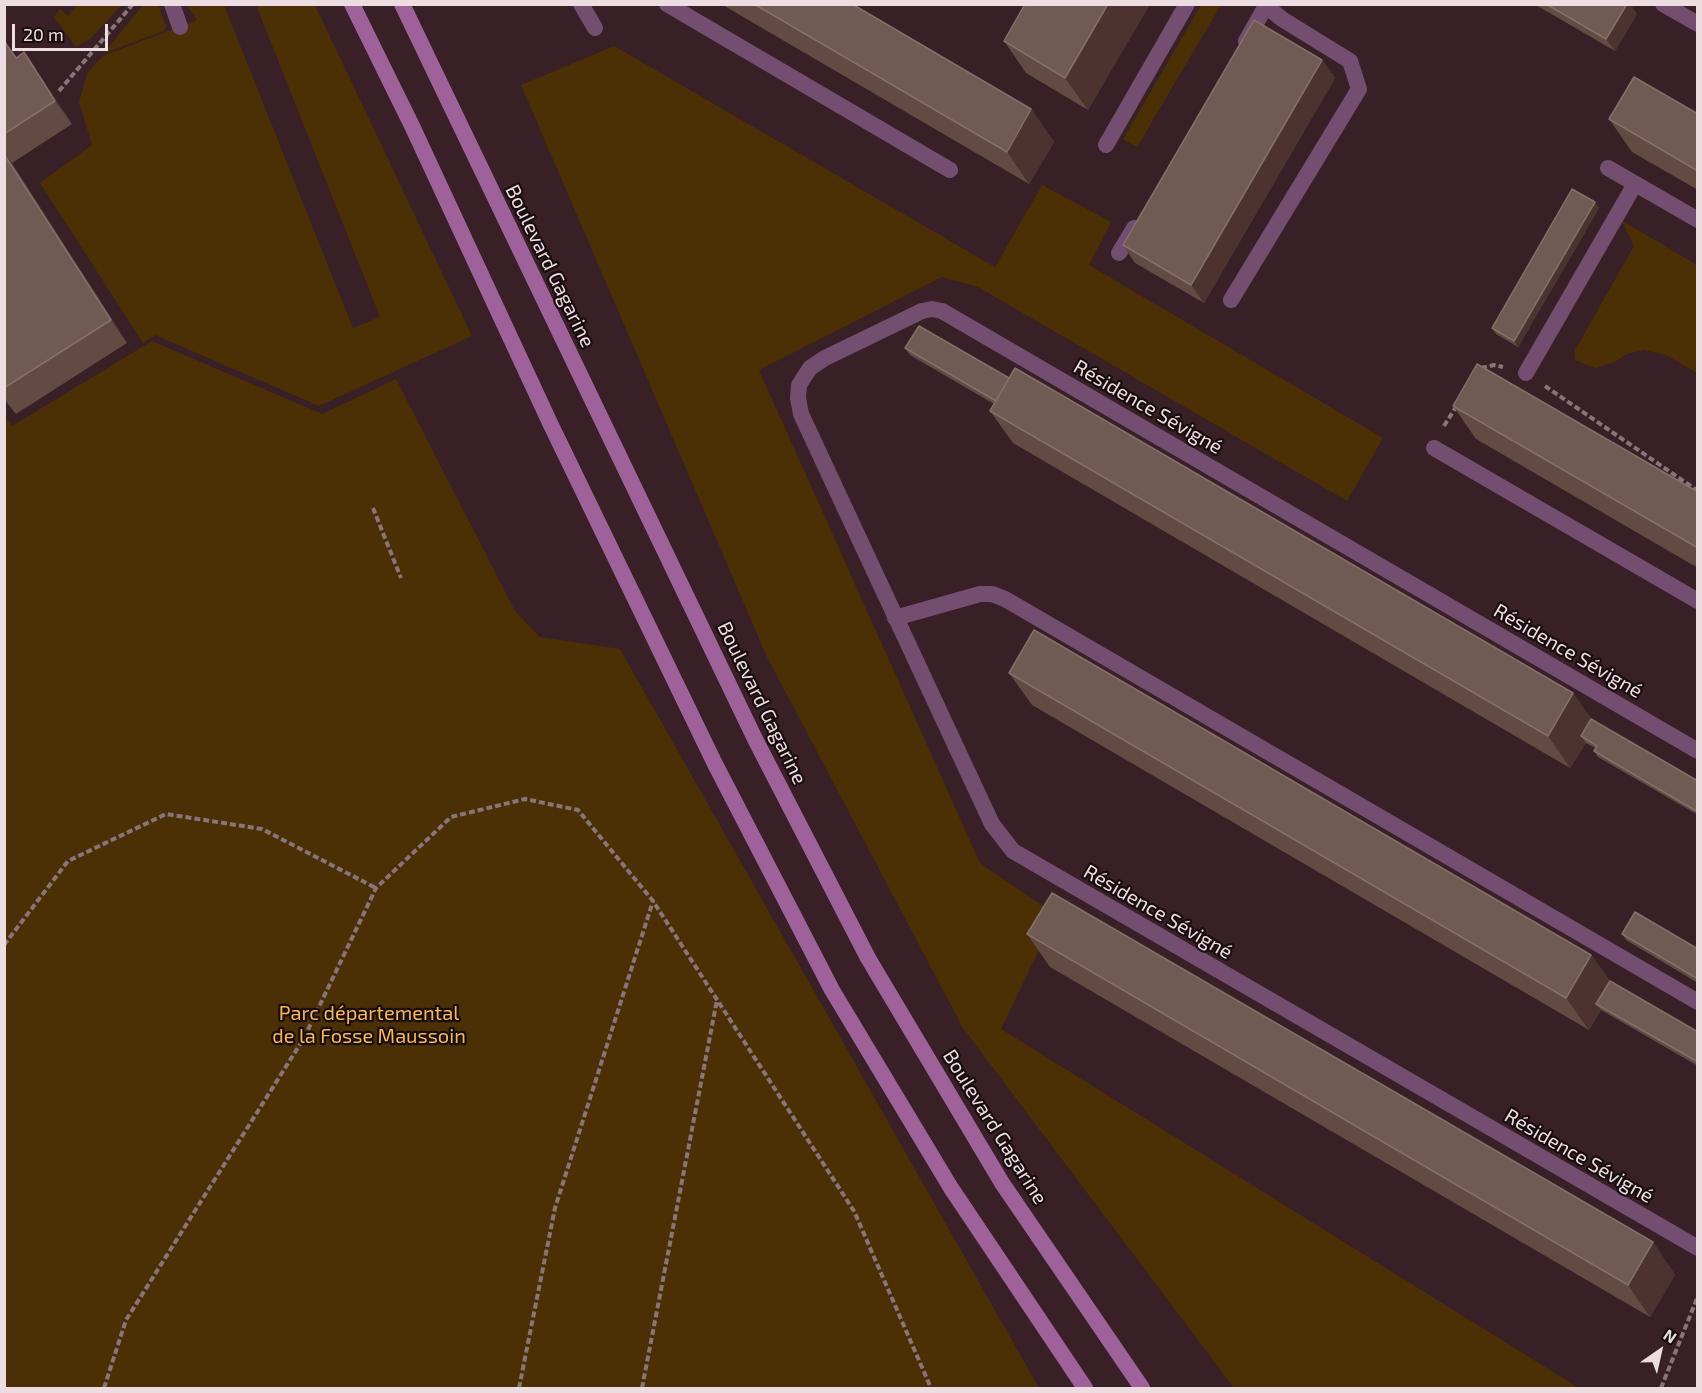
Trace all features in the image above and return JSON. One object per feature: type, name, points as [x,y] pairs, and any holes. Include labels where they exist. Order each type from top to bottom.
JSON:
[{"type":"main road","points":[[352,4],[413,128],[550,423],[715,764],[832,990],[951,1188],[1085,1389]]},
{"type":"main road","name":"Boulevard Gagarine","points":[[402,4],[750,728],[868,957],[1002,1183],[1142,1389]]},
{"type":"street","points":[[172,4],[180,27]]},
{"type":"street","points":[[581,4],[595,28]]},
{"type":"street","points":[[667,4],[950,170]]},
{"type":"street","points":[[1106,146],[1186,4]]},
{"type":"street","points":[[1663,4],[1698,24]]},
{"type":"street","points":[[1231,300],[1359,89],[1350,61],[1282,19],[1267,5],[1236,58]]},
{"type":"street","points":[[1608,168],[1698,220]]},
{"type":"street","points":[[1526,373],[1635,184]]},
{"type":"street","points":[[1119,253],[1144,212]]},
{"type":"street","name":"Résidence Sévigné","points":[[1698,751],[942,311],[932,309],[825,358],[810,368],[798,392],[801,414],[895,618],[992,824],[1000,838],[1012,851],[1698,1248]]},
{"type":"street","points":[[1434,448],[1698,601]]},
{"type":"street","points":[[895,618],[980,594],[992,594],[1005,599],[1698,1002]]},
{"type":"path","points":[[59,91],[133,4]]},
{"type":"path","points":[[1474,378],[1480,369],[1494,365],[1526,373],[1698,491]]},
{"type":"path","points":[[1434,448],[1457,406]]},
{"type":"path","points":[[373,508],[401,578]]},
{"type":"path","points":[[104,1389],[126,1320],[304,1038],[376,888],[452,817],[525,799],[578,810],[653,901],[854,1211],[931,1389]]},
{"type":"path","points":[[4,945],[68,861],[166,814],[262,829],[376,888]]},
{"type":"path","points":[[519,1389],[555,1208],[653,901]]},
{"type":"path","points":[[642,1389],[717,999]]},
{"type":"path","points":[[1661,1389],[1698,1296]]},
{"type":"green space","points":[[77,5],[122,5],[91,38],[76,47],[54,17],[60,9],[68,16]]},
{"type":"green space","points":[[143,5],[158,5],[166,26],[164,31],[104,53]]},
{"type":"green space","points":[[187,5],[224,5],[353,328],[380,317],[256,5],[315,5],[472,336],[319,406],[155,335],[143,343],[40,183],[92,145],[79,102],[88,72],[105,55],[197,20]]},
{"type":"green space","points":[[1201,5],[1221,5],[1137,147],[1123,139]]},
{"type":"green space","points":[[614,46],[995,267],[1042,185],[1111,222],[1089,265],[1383,438],[1347,501],[978,287],[942,277],[759,370],[980,863],[1056,915],[1001,1029],[1579,1388],[1234,1388],[963,1028],[767,657],[521,85]]},
{"type":"green space","points":[[1621,220],[1697,265],[1697,373],[1666,355],[1644,350],[1627,354],[1613,363],[1595,368],[1575,360],[1575,350],[1634,246]]},
{"type":"green space","name":"Parc départemental de la Fosse Maussoin","points":[[152,341],[322,414],[396,379],[515,611],[540,637],[620,649],[1039,1388],[5,1388],[5,416],[12,426]]},
{"type":"building","points":[[754,4],[852,4],[1031,109],[1007,152]]},
{"type":"building","points":[[1025,4],[1108,4],[1065,78],[1004,41]]},
{"type":"building","points":[[1546,4],[1627,4],[1606,39]]},
{"type":"building","points":[[1254,20],[1322,60],[1191,285],[1123,245]]},
{"type":"building","points":[[4,41],[16,58],[24,52],[55,101],[4,134]]},
{"type":"building","points":[[1634,77],[1698,114],[1698,171],[1609,119]]},
{"type":"building","points":[[4,154],[111,320],[4,388]]},
{"type":"building","points":[[1572,189],[1595,202],[1514,341],[1492,328]]},
{"type":"building","points":[[919,326],[1009,378],[996,401],[905,348]]},
{"type":"building","points":[[1477,364],[1698,492],[1698,548],[1453,406]]},
{"type":"building","points":[[1015,368],[1573,693],[1548,736],[990,411]]},
{"type":"building","points":[[1034,630],[1591,955],[1566,998],[1009,673]]},
{"type":"building","points":[[1591,719],[1698,781],[1698,812],[1594,751],[1597,746],[1581,736]]},
{"type":"building","points":[[1052,893],[1653,1242],[1628,1285],[1027,934]]},
{"type":"building","points":[[1635,912],[1698,949],[1698,979],[1622,934]]},
{"type":"building","points":[[1610,981],[1698,1032],[1698,1062],[1596,1004]]}]
